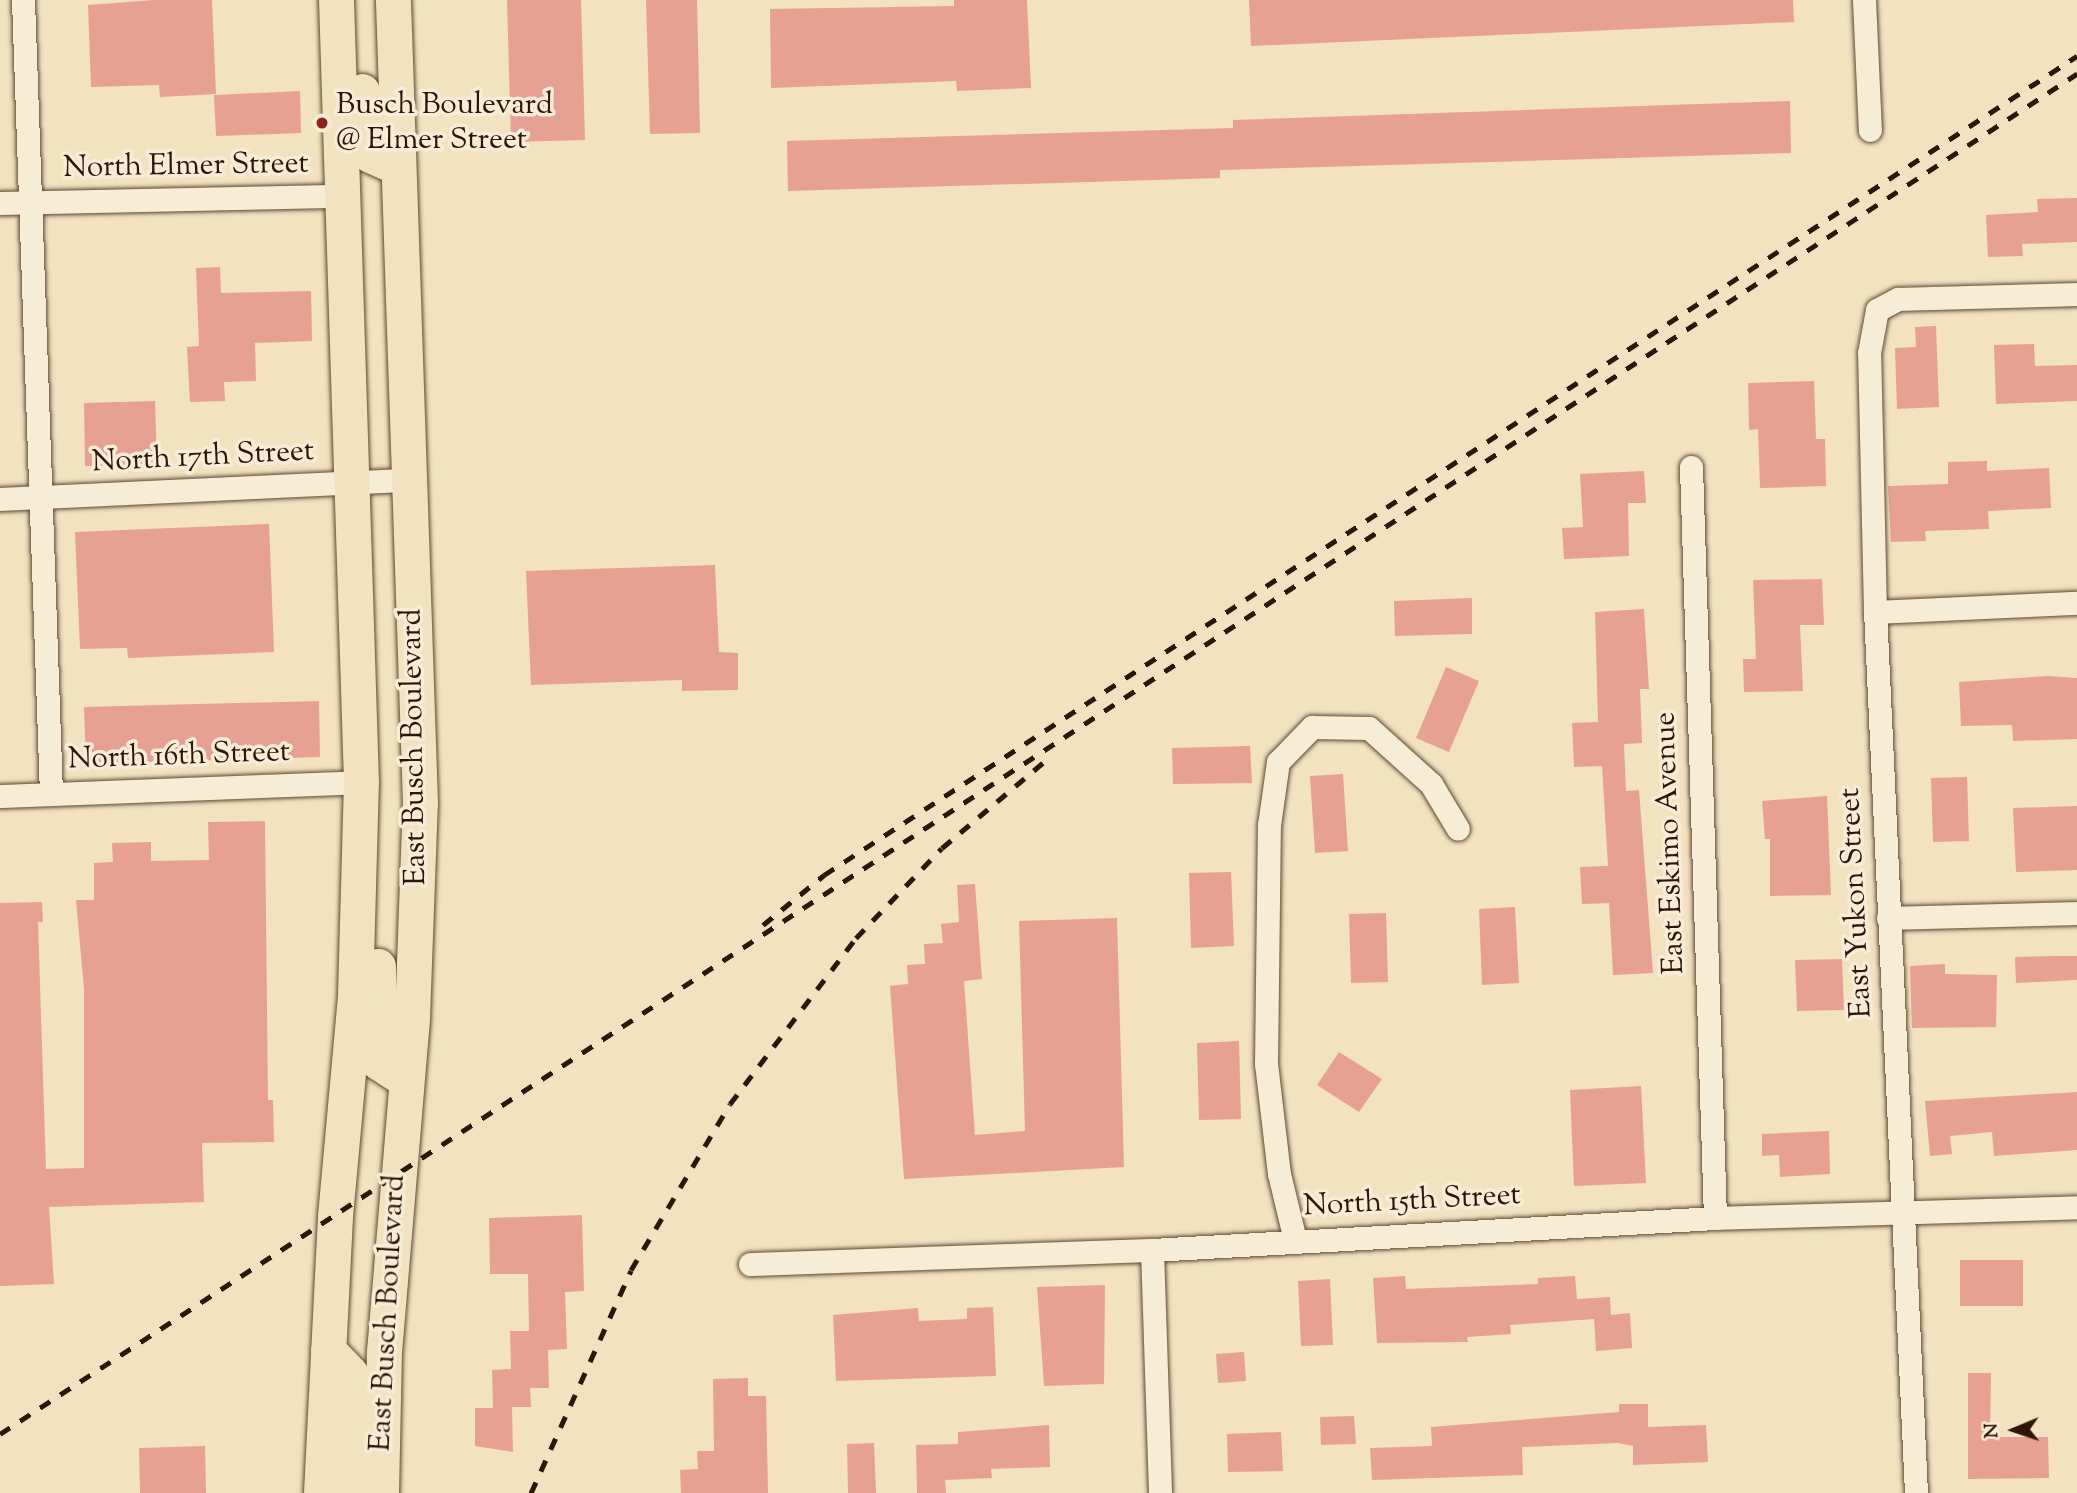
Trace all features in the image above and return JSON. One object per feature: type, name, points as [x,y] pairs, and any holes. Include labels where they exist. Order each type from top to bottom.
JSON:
[{"type":"main road","name":"East Busch Boulevard","points":[[321,1493],[328,1350],[355,995],[361,782],[336,0]]},
{"type":"main road","points":[[359,0],[364,134],[370,155],[397,167]]},
{"type":"main road","name":"East Busch Boulevard","points":[[381,1493],[384,1352],[406,1080],[420,803],[393,0]]},
{"type":"main road","points":[[359,850],[379,880],[378,1062],[406,1080]]},
{"type":"main road","points":[[328,1350],[350,1373],[352,1493]]},
{"type":"street","points":[[23,0],[51,793]]},
{"type":"street","points":[[1864,0],[1870,130]]},
{"type":"street","name":"North Elmer Street","points":[[0,203],[343,196]]},
{"type":"street","name":"East Yukon Street","points":[[1916,1493],[1875,612],[1869,353],[1877,310],[1898,299],[2077,294]]},
{"type":"street","name":"East Eskimo Avenue","points":[[1691,467],[1714,1218]]},
{"type":"street","name":"North 17th Street","points":[[0,499],[408,481]]},
{"type":"street","points":[[1875,612],[2077,603]]},
{"type":"street","points":[[1295,1240],[1279,1174],[1266,1064],[1269,825],[1278,762],[1312,727],[1369,727],[1432,784],[1458,829]]},
{"type":"street","name":"North 16th Street","points":[[0,796],[361,782]]},
{"type":"street","points":[[1888,918],[2077,913]]},
{"type":"street","name":"North 15th Street","points":[[750,1264],[1152,1250],[1714,1218],[2077,1207]]},
{"type":"street","points":[[1152,1250],[1160,1493]]},
{"type":"building","points":[[155,0],[212,0],[216,94],[160,97],[159,85],[91,87],[88,5]]},
{"type":"building","points":[[507,0],[581,0],[585,140],[511,142]]},
{"type":"building","points":[[646,0],[697,0],[700,133],[650,134]]},
{"type":"building","points":[[954,0],[1027,0],[1031,88],[957,91],[956,81],[771,88],[770,9],[954,6]]},
{"type":"building","points":[[1249,0],[1793,0],[1794,22],[1251,46]]},
{"type":"building","points":[[300,91],[301,133],[216,136],[214,95]]},
{"type":"building","points":[[1790,101],[1791,153],[1220,170],[1220,178],[788,191],[787,141],[1233,128],[1233,120]]},
{"type":"building","points":[[2077,198],[2077,242],[2022,244],[2023,256],[1988,257],[1986,215],[2038,212],[2037,199]]},
{"type":"building","points":[[220,267],[221,293],[311,291],[312,341],[255,343],[256,381],[224,382],[225,401],[190,402],[187,347],[199,346],[196,268]]},
{"type":"building","points":[[1936,326],[1939,407],[1897,409],[1895,348],[1916,347],[1915,327]]},
{"type":"building","points":[[2034,344],[2035,366],[2077,365],[2077,401],[1996,404],[1994,345]]},
{"type":"building","points":[[1814,381],[1816,439],[1825,439],[1826,486],[1760,488],[1758,429],[1749,430],[1748,383]]},
{"type":"building","points":[[155,401],[157,464],[85,466],[84,403]]},
{"type":"building","points":[[1987,461],[1987,471],[2049,468],[2051,508],[1988,511],[1989,529],[1925,531],[1926,541],[1891,542],[1888,486],[1948,484],[1948,462]]},
{"type":"building","points":[[1644,471],[1646,503],[1628,503],[1629,556],[1564,559],[1562,528],[1583,527],[1580,474]]},
{"type":"building","points":[[269,524],[274,652],[128,658],[127,648],[80,649],[75,532]]},
{"type":"building","points":[[715,565],[719,652],[738,653],[738,690],[682,691],[682,680],[531,685],[526,571]]},
{"type":"building","points":[[1822,579],[1824,625],[1800,625],[1803,691],[1744,692],[1743,659],[1756,659],[1753,580]]},
{"type":"building","points":[[1472,598],[1472,634],[1395,636],[1394,601]]},
{"type":"building","points":[[1644,609],[1649,689],[1640,689],[1642,743],[1624,744],[1626,791],[1639,790],[1653,973],[1613,975],[1609,903],[1582,904],[1580,867],[1608,866],[1602,766],[1574,767],[1572,723],[1598,722],[1595,612]]},
{"type":"building","points":[[1446,667],[1479,681],[1449,752],[1416,738]]},
{"type":"building","points":[[2047,676],[2077,678],[2077,739],[2013,741],[2012,725],[1961,726],[1959,682]]},
{"type":"building","points":[[319,701],[320,757],[86,764],[84,707]]},
{"type":"building","points":[[1250,746],[1252,783],[1173,784],[1172,748]]},
{"type":"building","points":[[1343,774],[1348,851],[1315,853],[1310,776]]},
{"type":"building","points":[[1967,777],[1969,841],[1933,842],[1931,778]]},
{"type":"building","points":[[1827,796],[1831,895],[1770,896],[1770,839],[1765,839],[1762,801]]},
{"type":"building","points":[[2077,806],[2077,870],[2016,872],[2013,808]]},
{"type":"building","points":[[265,821],[268,1100],[273,1100],[274,1142],[202,1143],[204,1202],[49,1207],[54,1284],[0,1286],[0,903],[42,902],[43,922],[38,922],[46,1169],[84,1168],[84,989],[76,900],[94,900],[94,863],[113,862],[112,843],[151,842],[151,861],[209,860],[208,822]]},
{"type":"building","points":[[1231,872],[1234,946],[1191,948],[1189,873]]},
{"type":"building","points":[[975,884],[982,979],[964,981],[975,1135],[1025,1131],[1019,921],[1117,918],[1124,1167],[904,1179],[890,986],[908,984],[907,965],[925,964],[924,944],[943,943],[941,924],[959,922],[957,885]]},
{"type":"building","points":[[1515,907],[1519,983],[1482,985],[1479,909]]},
{"type":"building","points":[[1386,913],[1388,982],[1351,983],[1349,914]]},
{"type":"building","points":[[2077,956],[2077,980],[2016,983],[2015,957]]},
{"type":"building","points":[[1842,959],[1844,1010],[1797,1011],[1795,960]]},
{"type":"building","points":[[1945,964],[1945,974],[1997,975],[1996,1027],[1912,1028],[1910,966]]},
{"type":"building","points":[[1239,1041],[1241,1119],[1199,1120],[1197,1043]]},
{"type":"building","points":[[1339,1052],[1382,1079],[1359,1112],[1317,1085]]},
{"type":"building","points":[[1641,1086],[1646,1183],[1574,1186],[1570,1090]]},
{"type":"building","points":[[2077,1092],[2077,1150],[1994,1156],[1992,1132],[1950,1136],[1952,1154],[1930,1156],[1925,1101]]},
{"type":"building","points":[[1829,1131],[1830,1174],[1780,1177],[1779,1155],[1762,1156],[1762,1134]]},
{"type":"building","points":[[582,1215],[584,1291],[565,1292],[567,1349],[548,1350],[549,1388],[530,1388],[531,1407],[512,1407],[513,1452],[475,1446],[475,1408],[493,1408],[492,1370],[511,1369],[510,1331],[529,1331],[528,1274],[490,1274],[489,1218]]},
{"type":"building","points":[[1960,1260],[2023,1260],[2023,1306],[1960,1306]]},
{"type":"building","points":[[1405,1276],[1406,1289],[1538,1284],[1538,1278],[1575,1276],[1577,1299],[1610,1297],[1611,1315],[1630,1313],[1632,1348],[1596,1351],[1594,1319],[1510,1325],[1511,1334],[1467,1337],[1468,1342],[1377,1343],[1373,1278]]},
{"type":"building","points":[[1330,1279],[1333,1345],[1301,1346],[1298,1281]]},
{"type":"building","points":[[1105,1285],[1104,1384],[1044,1386],[1037,1287]]},
{"type":"building","points":[[993,1307],[996,1376],[836,1381],[833,1315],[918,1308],[919,1321],[967,1319],[967,1308]]},
{"type":"building","points":[[1244,1352],[1246,1381],[1218,1383],[1216,1354]]},
{"type":"building","points":[[1968,1373],[1991,1373],[1990,1437],[2048,1437],[2049,1478],[1968,1479]]},
{"type":"building","points":[[748,1378],[748,1396],[766,1396],[768,1493],[681,1493],[680,1470],[698,1469],[697,1451],[714,1451],[713,1379]]},
{"type":"building","points":[[1619,1404],[1648,1404],[1648,1427],[1706,1425],[1708,1462],[1633,1465],[1633,1446],[1618,1443],[1522,1447],[1523,1475],[1372,1480],[1370,1448],[1432,1446],[1431,1427],[1619,1412]]},
{"type":"building","points":[[1354,1416],[1356,1444],[1321,1445],[1320,1417]]},
{"type":"building","points":[[1049,1425],[1050,1467],[991,1469],[992,1478],[945,1480],[946,1493],[917,1493],[916,1445],[958,1444],[958,1432]]},
{"type":"building","points":[[1281,1432],[1283,1471],[1228,1472],[1227,1434]]},
{"type":"building","points":[[874,1443],[876,1493],[848,1493],[847,1444]]},
{"type":"building","points":[[205,1446],[206,1493],[140,1493],[139,1448]]},
{"type":"railway","points":[[763,925],[824,875],[2077,56]]},
{"type":"railway","points":[[0,1434],[2077,74]]},
{"type":"railway","points":[[531,1493],[631,1270],[730,1104],[856,938],[942,848],[1046,760]]},
{"type":"place","name":"Busch Boulevard @ Elmer Street","points":[[322,123]]}]
